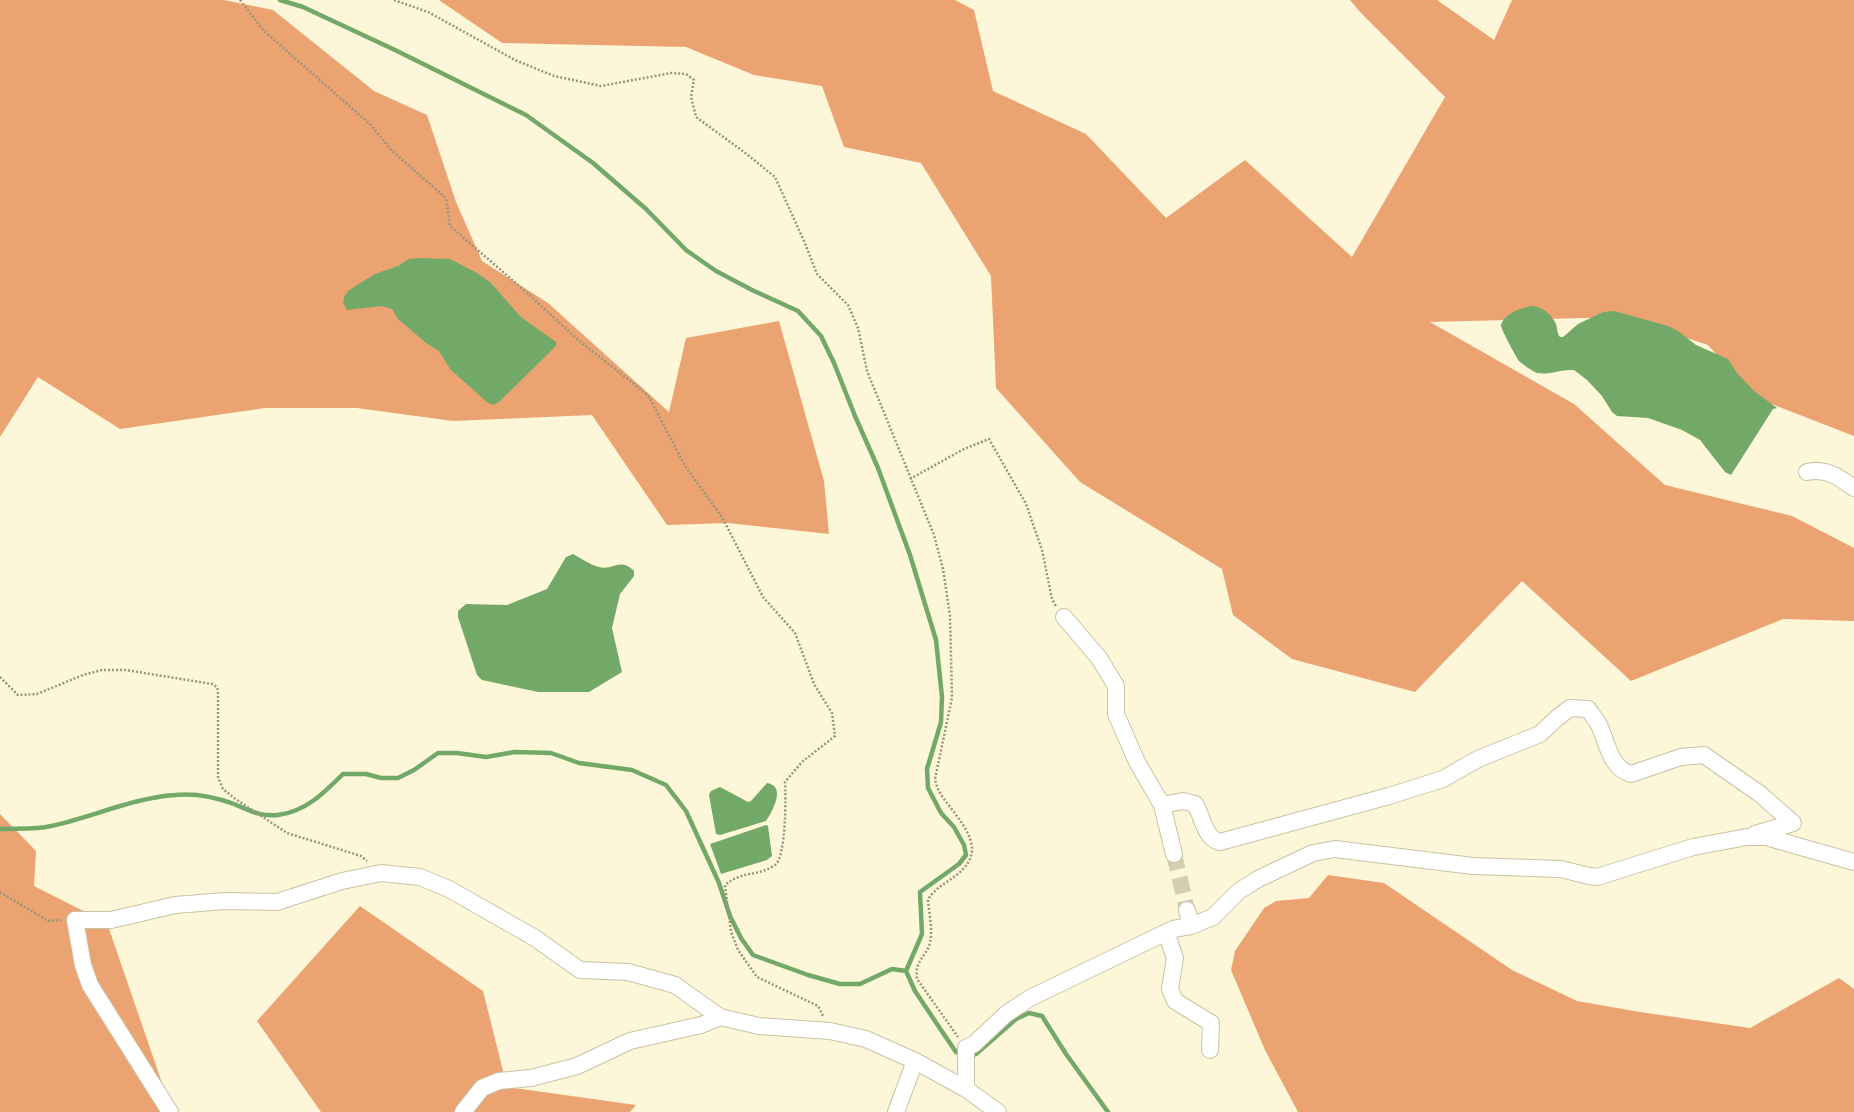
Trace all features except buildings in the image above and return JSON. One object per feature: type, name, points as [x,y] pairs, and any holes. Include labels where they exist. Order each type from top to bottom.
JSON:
[{"type":"street","points":[[1807,472],[1818,470],[1827,471],[1854,488]]},
{"type":"street","points":[[1064,618],[1099,658],[1116,686],[1116,714],[1137,762],[1162,805],[1174,854]]},
{"type":"street","points":[[966,1090],[966,1048],[974,1044],[1006,1014],[1030,998],[1166,932],[1173,929],[1191,926],[1213,917],[1239,891],[1258,879],[1313,853],[1335,849],[1473,866],[1561,868],[1597,877],[1693,847],[1747,837],[1793,823],[1760,794],[1704,755],[1681,757],[1631,774],[1624,772],[1612,757],[1597,722],[1588,710],[1570,708],[1556,718],[1540,734],[1478,759],[1443,779],[1389,796],[1220,842],[1213,840],[1207,833],[1195,804],[1183,800],[1162,805]]},
{"type":"street","points":[[1747,837],[1766,837],[1854,862]]},
{"type":"street","points":[[170,1112],[90,984],[83,965],[75,920],[111,920],[175,905],[225,901],[277,902],[342,881],[381,873],[420,877],[449,889],[535,938],[580,970],[628,972],[675,985],[720,1017],[759,1026],[830,1031],[866,1039],[915,1061],[966,1090],[998,1112]]},
{"type":"street","points":[[1187,910],[1191,926]]},
{"type":"street","points":[[1166,932],[1175,958],[1170,989],[1175,1001],[1211,1023],[1210,1050]]},
{"type":"street","points":[[463,1112],[482,1088],[499,1081],[532,1078],[576,1066],[630,1041],[701,1025],[720,1017]]},
{"type":"street","points":[[896,1112],[915,1061]]},
{"type":"path","points":[[240,0],[264,31],[371,125],[392,151],[446,198],[450,226],[525,291],[577,339],[648,395],[685,466],[722,517],[763,597],[795,633],[814,684],[832,713],[835,736],[802,762],[785,782],[786,804],[781,854],[776,864],[767,870],[734,877],[725,885],[731,932],[738,950],[757,977],[818,1006],[830,1031]]},
{"type":"path","points":[[394,0],[428,12],[514,60],[554,76],[601,86],[671,73],[686,74],[694,80],[691,97],[696,117],[775,177],[817,274],[848,304],[858,328],[867,371],[938,549],[943,569],[950,616],[952,698],[935,779],[939,790],[958,815],[968,834],[972,852],[971,860],[962,871],[931,894],[928,900],[930,943],[917,965],[916,971],[917,979],[966,1048]]},
{"type":"path","points":[[910,478],[964,449],[989,439],[1026,504],[1042,550],[1052,599],[1064,618]]},
{"type":"path","points":[[0,677],[18,695],[37,694],[102,670],[126,670],[212,684],[217,687],[218,691],[218,777],[223,789],[287,833],[361,856],[381,873]]},
{"type":"path","points":[[0,892],[48,921],[75,920]]},
{"type":"shaded area","points":[[0,0],[224,0],[273,10],[374,91],[427,115],[456,202],[482,261],[548,303],[669,412],[686,338],[779,321],[824,481],[829,534],[728,523],[667,525],[592,415],[453,421],[357,408],[265,408],[120,429],[38,377],[0,437]]},
{"type":"shaded area","points":[[439,0],[955,0],[974,10],[993,91],[1086,134],[1166,218],[1245,160],[1352,257],[1445,97],[1360,12],[1350,0],[1437,0],[1494,40],[1512,0],[1854,0],[1854,436],[1756,398],[1708,345],[1623,317],[1430,322],[1574,404],[1665,485],[1792,516],[1854,548],[1854,621],[1783,619],[1631,681],[1522,581],[1415,692],[1292,659],[1233,615],[1222,569],[1080,482],[996,388],[991,276],[921,163],[844,147],[822,86],[754,75],[686,47],[502,43]]},
{"type":"shaded area","points":[[409,259],[450,259],[477,273],[490,282],[521,317],[556,342],[556,346],[499,402],[493,405],[488,403],[450,369],[439,351],[426,343],[398,319],[392,309],[382,306],[347,310],[343,302],[345,295],[349,290],[375,274],[398,266]]},
{"type":"shaded area","points":[[1531,306],[1542,309],[1551,316],[1556,324],[1560,337],[1563,337],[1578,324],[1603,312],[1614,311],[1668,326],[1678,331],[1696,345],[1728,359],[1737,373],[1754,391],[1777,408],[1773,409],[1731,475],[1725,472],[1700,440],[1682,430],[1648,418],[1617,416],[1612,412],[1602,396],[1587,380],[1574,370],[1537,373],[1520,362],[1508,342],[1501,325],[1510,314]]},
{"type":"shaded area","points":[[573,554],[599,567],[604,568],[625,565],[634,571],[634,576],[620,594],[612,628],[622,672],[589,692],[538,692],[482,680],[477,675],[458,617],[458,611],[466,604],[507,605],[547,589],[566,557]]},
{"type":"shaded area","points":[[767,783],[773,785],[777,794],[772,812],[766,821],[720,835],[716,834],[709,795],[711,791],[720,787],[748,802],[751,801]]},
{"type":"shaded area","points":[[0,814],[36,851],[34,886],[107,923],[172,1112],[0,1112]]},
{"type":"shaded area","points":[[766,825],[768,826],[772,856],[767,860],[721,874],[710,844]]},
{"type":"shaded area","points":[[1328,875],[1384,883],[1512,970],[1577,1001],[1750,1028],[1839,978],[1854,989],[1854,1112],[1298,1112],[1265,1050],[1231,970],[1235,951],[1264,908],[1276,901],[1309,898]]},
{"type":"shaded area","points":[[360,906],[483,991],[507,1087],[636,1105],[630,1112],[321,1112],[257,1021]]},
{"type":"waterway","points":[[280,0],[303,7],[395,50],[526,115],[593,163],[646,209],[686,250],[716,271],[752,290],[798,311],[821,336],[834,363],[878,468],[910,555],[936,640],[942,697],[941,722],[927,769],[928,788],[941,813],[954,827],[964,845],[966,855],[959,864],[920,892],[922,934],[906,971],[915,991],[939,1027],[956,1052],[962,1054]]},
{"type":"waterway","points":[[0,829],[45,827],[143,800],[182,795],[197,795],[212,798],[234,804],[260,814],[278,815],[288,813],[305,806],[321,795],[343,774],[366,774],[381,778],[398,778],[414,770],[438,753],[457,753],[486,757],[515,752],[551,753],[579,763],[632,770],[666,785],[686,811],[719,883],[730,916],[741,938],[753,955],[808,975],[840,984],[860,984],[892,969],[906,971]]},
{"type":"waterway","points":[[969,1056],[976,1054],[1016,1019],[1029,1013],[1042,1016],[1066,1054],[1108,1112]]},
{"type":"tunnel","points":[[1174,854],[1187,910]]}]
